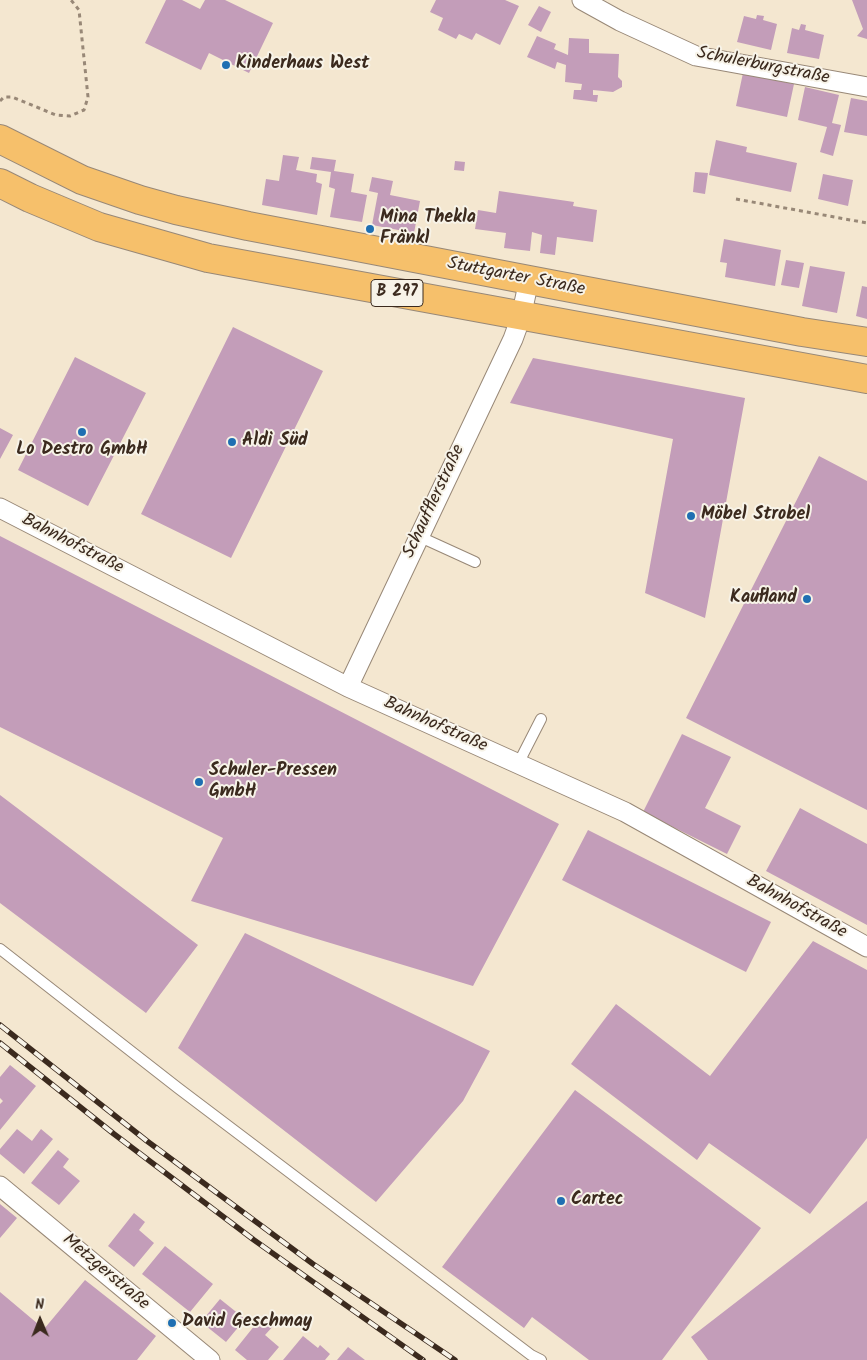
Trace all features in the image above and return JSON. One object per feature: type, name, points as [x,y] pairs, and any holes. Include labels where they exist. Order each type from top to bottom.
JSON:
[{"type":"main road","name":"Stuttgarter Straße","points":[[0,139],[82,180],[176,210],[248,226],[529,280],[802,332],[867,342]]},
{"type":"main road","name":"Stuttgarter Straße","points":[[0,183],[99,228],[208,258],[867,379]]},
{"type":"street","name":"Schulerburgstraße","points":[[582,0],[620,21],[696,56],[867,87]]},
{"type":"street","name":"Schaufflerstraße","points":[[348,687],[512,339],[521,316],[529,280]]},
{"type":"street","name":"Bahnhofstraße","points":[[0,508],[348,687],[625,812],[867,947]]},
{"type":"street","name":"Metzgerstraße","points":[[0,1186],[210,1360]]},
{"type":"lane","points":[[418,536],[475,562]]},
{"type":"lane","points":[[518,764],[541,719]]},
{"type":"lane","points":[[0,949],[194,1100],[531,1355],[541,1360]]},
{"type":"path","points":[[0,101],[4,97],[12,97],[56,115],[70,116],[84,110],[88,97],[79,10],[70,0]]},
{"type":"path","points":[[736,199],[867,223]]},
{"type":"building","points":[[166,0],[182,0],[200,9],[205,0],[225,0],[273,23],[249,73],[209,53],[201,70],[145,43]]},
{"type":"building","points":[[436,0],[505,0],[519,6],[500,45],[476,33],[472,40],[459,34],[456,39],[438,30],[443,18],[430,12]]},
{"type":"building","points":[[852,0],[867,0],[867,39],[857,36],[863,29]]},
{"type":"building","points":[[539,6],[551,12],[541,32],[528,25]]},
{"type":"building","points":[[757,15],[764,16],[763,20],[777,24],[771,50],[737,42],[744,16],[756,19]]},
{"type":"building","points":[[801,24],[806,25],[805,30],[824,35],[819,59],[787,53],[792,28],[799,30]]},
{"type":"building","points":[[537,36],[556,44],[554,49],[568,55],[569,38],[589,39],[589,53],[619,54],[618,77],[622,81],[622,87],[613,92],[593,90],[593,95],[598,95],[597,102],[573,99],[574,90],[581,90],[582,84],[565,82],[566,65],[557,62],[555,69],[527,57]]},
{"type":"building","points":[[743,73],[794,84],[787,117],[736,106]]},
{"type":"building","points":[[805,87],[839,95],[832,123],[841,125],[833,156],[820,152],[827,127],[798,120]]},
{"type":"building","points":[[851,98],[867,101],[867,136],[844,132]]},
{"type":"building","points":[[716,140],[747,147],[746,152],[797,163],[791,192],[709,175]]},
{"type":"building","points":[[283,155],[299,157],[296,170],[317,174],[316,182],[322,184],[317,215],[262,205],[266,179],[279,181]]},
{"type":"building","points":[[312,157],[336,160],[334,171],[354,174],[351,192],[367,195],[362,222],[330,217],[335,189],[329,187],[331,172],[310,169]]},
{"type":"building","points":[[455,161],[465,162],[464,171],[454,170]]},
{"type":"building","points":[[695,172],[708,173],[705,194],[693,192]]},
{"type":"building","points":[[823,174],[853,180],[848,206],[818,199]]},
{"type":"building","points":[[372,177],[393,181],[390,195],[420,201],[414,233],[372,225],[378,193],[369,191]]},
{"type":"building","points":[[499,191],[574,202],[573,206],[597,210],[593,242],[557,237],[555,255],[540,253],[542,235],[532,232],[530,251],[504,248],[506,233],[475,229],[478,210],[496,213]]},
{"type":"building","points":[[724,239],[781,250],[775,286],[725,277],[727,263],[720,262]]},
{"type":"building","points":[[786,260],[804,263],[799,288],[781,285]]},
{"type":"building","points":[[810,266],[845,272],[837,313],[802,306]]},
{"type":"building","points":[[862,286],[867,287],[867,319],[856,316]]},
{"type":"building","name":"Aldi Süd","points":[[233,327],[323,371],[231,558],[141,514]]},
{"type":"building","name":"Lo Destro GmbH","points":[[75,357],[146,393],[88,506],[18,470]]},
{"type":"building","name":"Möbel Strobel","points":[[533,358],[745,398],[705,618],[645,593],[673,439],[510,403]]},
{"type":"building","points":[[0,428],[13,435],[0,459]]},
{"type":"building","name":"Kaufland","points":[[819,456],[867,481],[867,810],[686,718]]},
{"type":"building","points":[[0,536],[559,824],[473,986],[191,901],[223,838],[0,727]]},
{"type":"building","points":[[682,734],[731,757],[705,808],[741,826],[727,854],[643,812]]},
{"type":"building","points":[[0,795],[198,945],[146,1013],[0,903]]},
{"type":"building","points":[[800,808],[867,844],[867,925],[766,871]]},
{"type":"building","points":[[588,830],[771,922],[746,972],[562,880]]},
{"type":"building","points":[[245,933],[490,1051],[463,1101],[376,1202],[178,1048]]},
{"type":"building","points":[[813,941],[867,970],[867,1138],[810,1214],[709,1143],[697,1160],[571,1064],[616,1004],[710,1076]]},
{"type":"building","points":[[10,1065],[36,1086],[0,1130],[0,1104],[3,1101],[0,1098],[0,1077]]},
{"type":"building","name":"Cartec","points":[[575,1090],[761,1228],[662,1360],[589,1360],[532,1317],[524,1328],[442,1267]]},
{"type":"building","points":[[17,1129],[32,1141],[41,1129],[53,1139],[24,1174],[0,1154],[0,1149]]},
{"type":"building","points":[[58,1150],[69,1159],[63,1167],[80,1181],[59,1205],[31,1183]]},
{"type":"building","points":[[867,1201],[867,1360],[708,1360],[691,1337]]},
{"type":"building","points":[[0,1204],[17,1218],[0,1238]]},
{"type":"building","points":[[134,1213],[145,1222],[139,1230],[154,1243],[134,1267],[108,1246]]},
{"type":"building","points":[[165,1246],[213,1284],[190,1312],[142,1274]]},
{"type":"building","points":[[85,1280],[156,1336],[137,1360],[0,1360],[0,1292],[44,1329]]},
{"type":"building","points":[[220,1299],[245,1319],[226,1342],[201,1322]]},
{"type":"building","points":[[263,1315],[275,1324],[265,1335],[279,1347],[268,1360],[247,1360],[235,1350]]},
{"type":"building","points":[[303,1336],[318,1348],[320,1345],[330,1354],[325,1360],[283,1360]]},
{"type":"building","points":[[348,1347],[365,1360],[337,1360]]},
{"type":"railway","points":[[0,1025],[147,1141],[313,1264],[455,1360]]},
{"type":"railway","points":[[0,1043],[114,1134],[254,1240],[423,1360]]},
{"type":"place","name":"Kinderhaus West","points":[[226,65]]},
{"type":"place","name":"Mina Thekla Fränkl","points":[[370,229]]},
{"type":"place","name":"Lo Destro GmbH","points":[[82,432]]},
{"type":"place","name":"Aldi Süd","points":[[232,442]]},
{"type":"place","name":"Möbel Strobel","points":[[691,516]]},
{"type":"place","name":"Kaufland","points":[[807,599]]},
{"type":"place","name":"Schuler-Pressen GmbH","points":[[199,782]]},
{"type":"place","name":"Cartec","points":[[561,1201]]},
{"type":"place","name":"David Geschmay","points":[[172,1323]]}]
